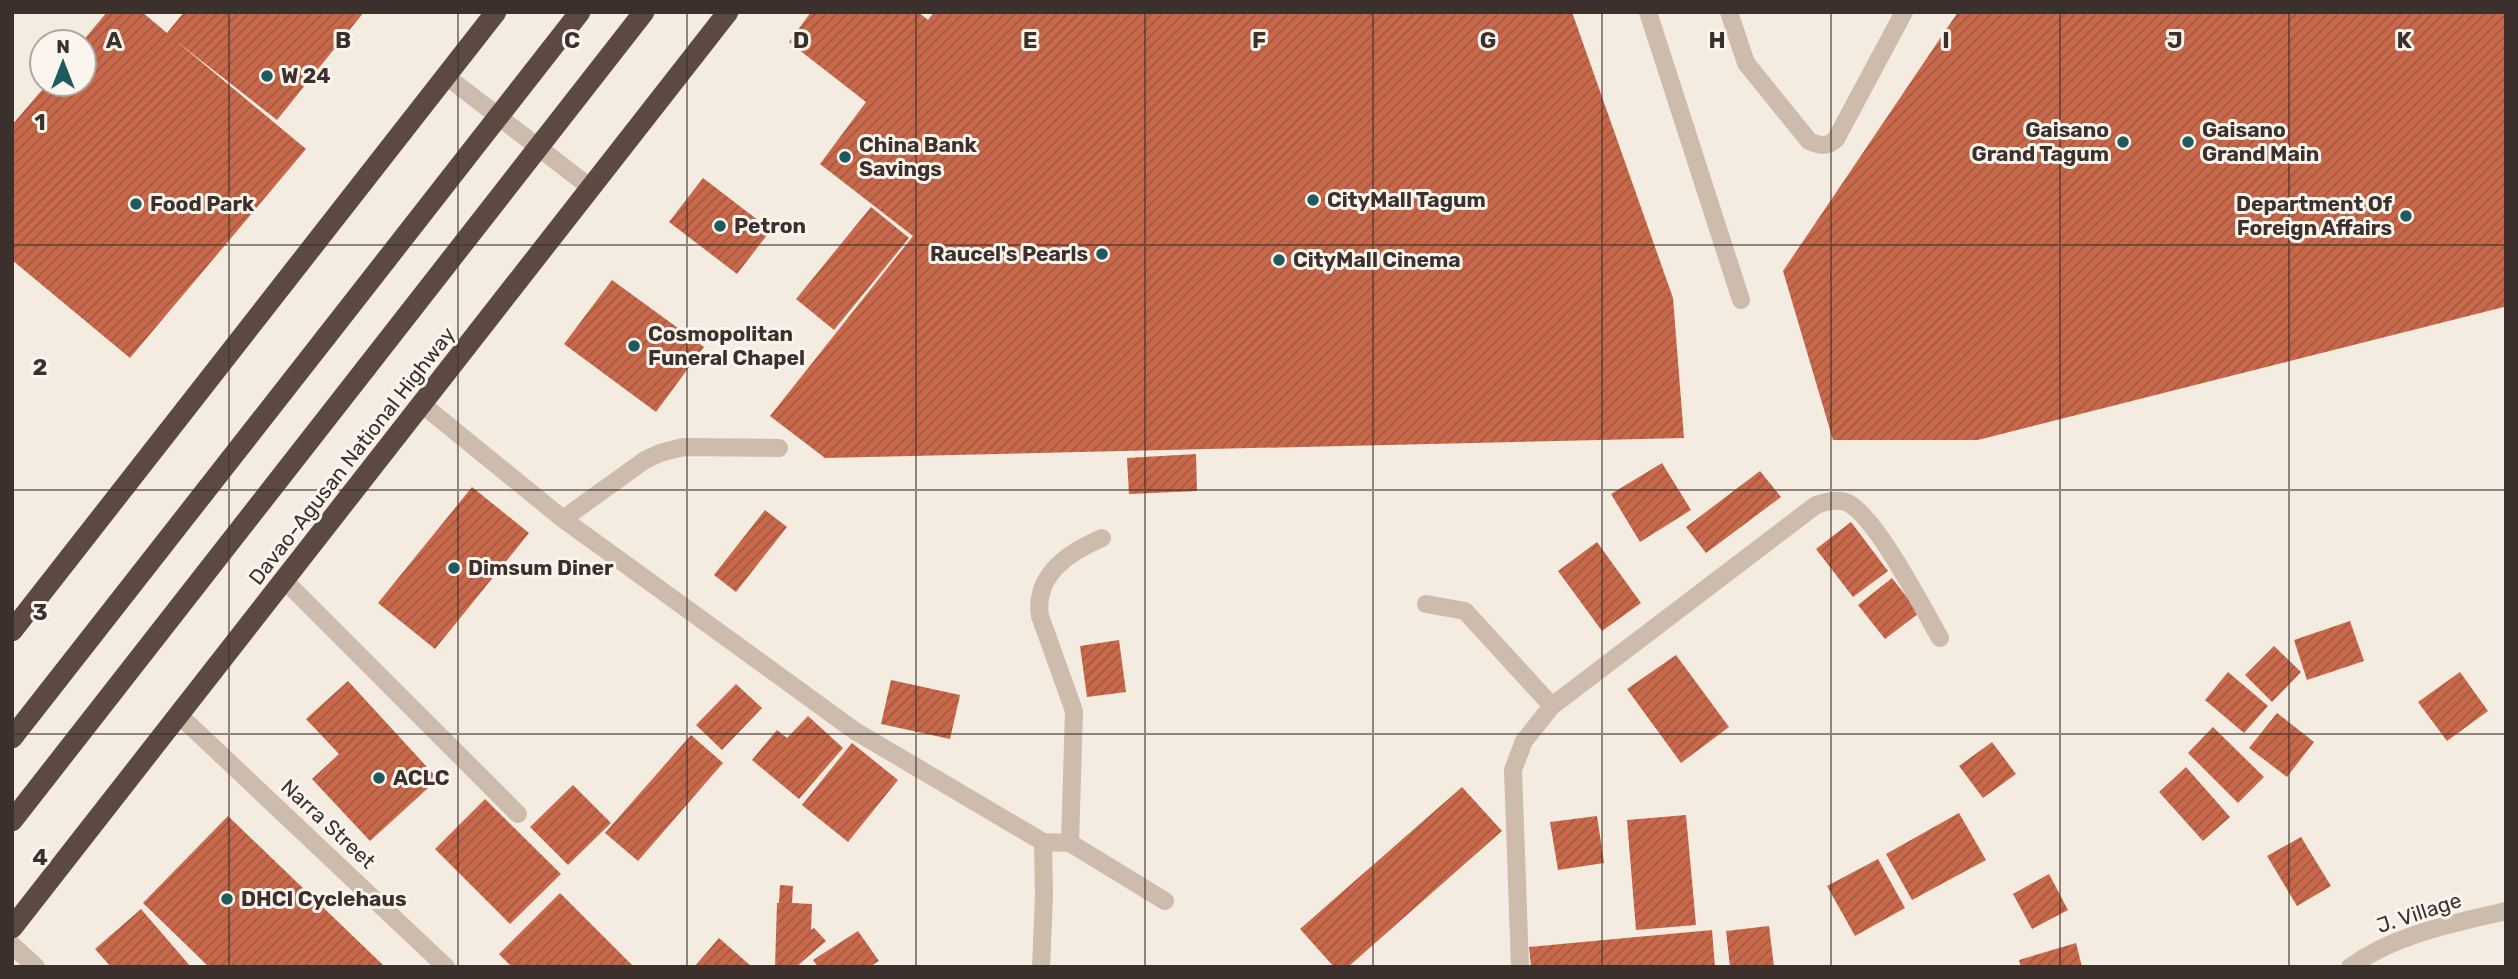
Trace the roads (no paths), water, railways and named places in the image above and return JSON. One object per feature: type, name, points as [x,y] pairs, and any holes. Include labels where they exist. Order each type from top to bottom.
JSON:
[{"type":"highway","points":[[12,631],[496,12]]},
{"type":"highway","points":[[12,738],[580,12]]},
{"type":"highway","name":"Davao-Agusan National Highway","points":[[12,821],[644,12]]},
{"type":"highway","name":"Davao-Agusan National Highway","points":[[12,928],[728,12]]},
{"type":"street","points":[[1648,12],[1741,300]]},
{"type":"street","points":[[1729,12],[1746,63],[1809,141],[1824,146],[1836,139],[1904,12]]},
{"type":"street","points":[[446,76],[591,188]]},
{"type":"street","points":[[423,405],[563,519],[855,731],[1043,842],[1070,843],[1165,901]]},
{"type":"street","points":[[563,519],[645,460],[660,453],[683,447],[779,448]]},
{"type":"street","points":[[1520,967],[1513,770],[1524,741],[1552,706],[1816,505],[1827,501],[1849,503],[1864,516],[1894,558],[1940,638]]},
{"type":"street","points":[[1070,843],[1074,711],[1040,616],[1038,603],[1051,570],[1079,548],[1102,538]]},
{"type":"street","points":[[285,582],[518,814]]},
{"type":"street","points":[[1426,604],[1465,611],[1552,706]]},
{"type":"street","name":"Narra Street","points":[[179,715],[446,967]]},
{"type":"street","points":[[1041,967],[1043,842]]},
{"type":"street","name":"J. Village","points":[[2350,967],[2379,948],[2410,936],[2506,911]]},
{"type":"street","points":[[12,945],[36,967]]},
{"type":"place","name":"W 24","points":[[267,76]]},
{"type":"place","name":"Gaisano Grand Tagum","points":[[2123,142]]},
{"type":"place","name":"Gaisano Grand Main","points":[[2188,142]]},
{"type":"place","name":"China Bank Savings","points":[[845,157]]},
{"type":"place","name":"CityMall Tagum","points":[[1313,200]]},
{"type":"place","name":"Food Park","points":[[136,204]]},
{"type":"place","name":"Department Of Foreign Affairs","points":[[2406,216]]},
{"type":"place","name":"Petron","points":[[720,226]]},
{"type":"place","name":"Raucel's Pearls","points":[[1102,254]]},
{"type":"place","name":"CityMall Cinema","points":[[1279,260]]},
{"type":"place","name":"Cosmopolitan Funeral Chapel","points":[[634,346]]},
{"type":"place","name":"Dimsum Diner","points":[[454,568]]},
{"type":"place","name":"ACLC","points":[[379,778]]},
{"type":"place","name":"DHCI Cyclehaus","points":[[227,899]]}]
